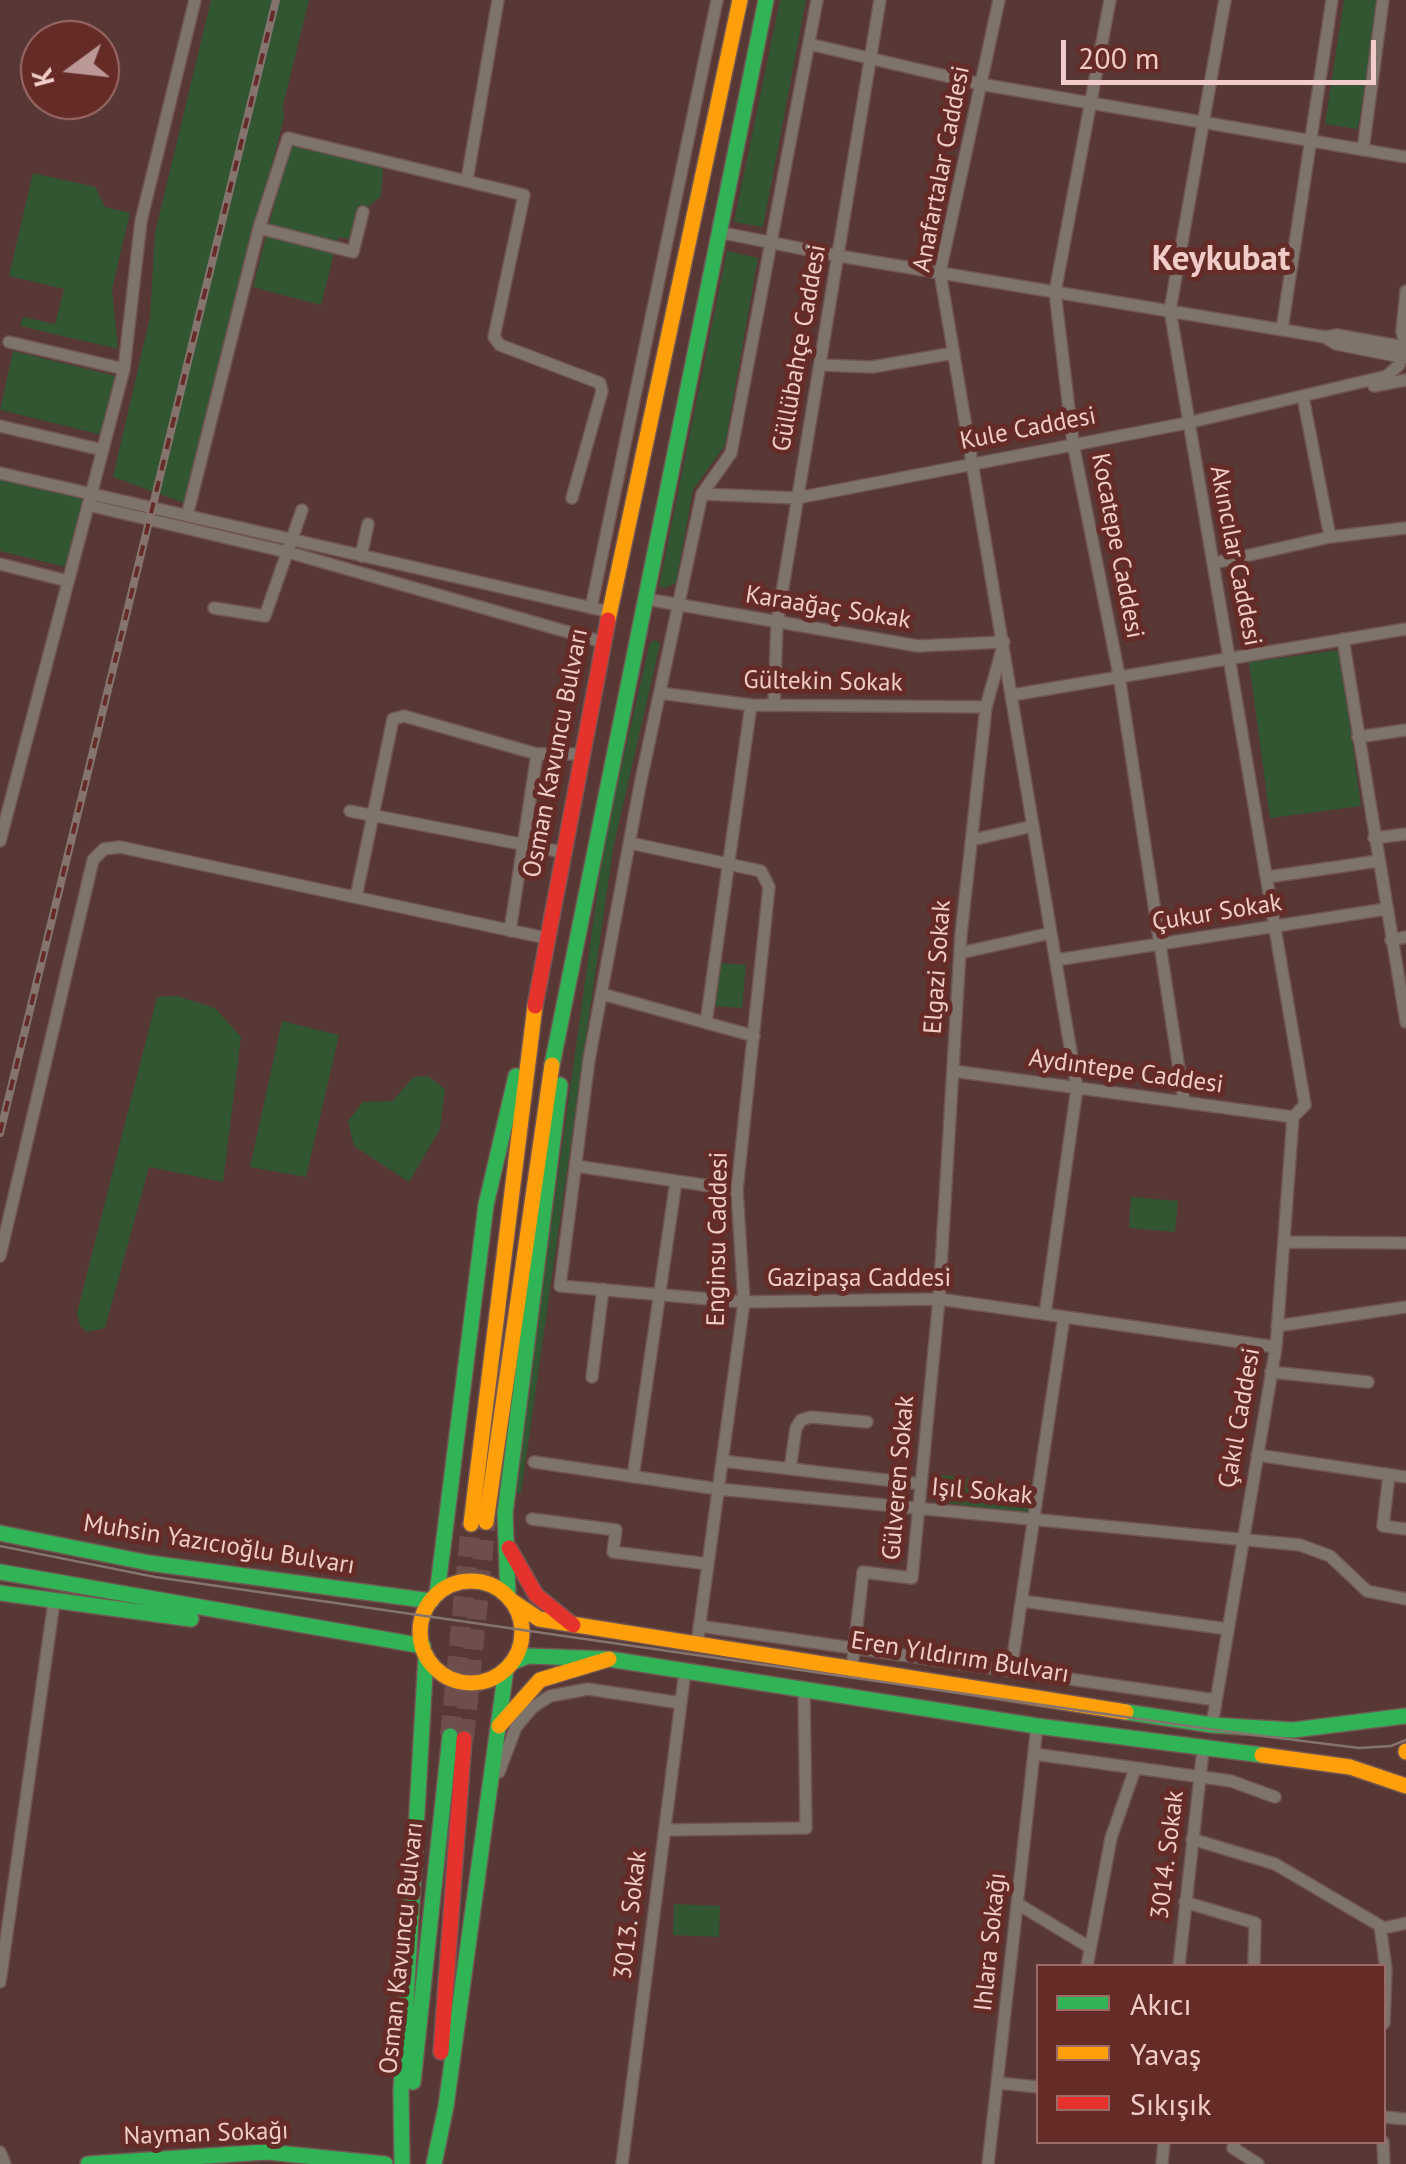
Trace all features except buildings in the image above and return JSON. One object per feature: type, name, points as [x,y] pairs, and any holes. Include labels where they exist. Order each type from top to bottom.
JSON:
[{"type":"main road","name":"Osman Kavuncu Bulvarı","points":[[740,0],[603,642],[539,977],[479,1523],[543,1110],[766,0]]},
{"type":"main road","points":[[402,2164],[401,2091],[424,1651],[422,1616],[434,1598],[486,1205],[539,977]]},
{"type":"main road","points":[[432,2164],[446,2106],[495,1732],[510,1666],[523,1631],[510,1599],[504,1531],[559,1100],[568,983]]},
{"type":"main road","points":[[0,1521],[204,1562],[250,1577]]},
{"type":"main road","points":[[504,1531],[529,1587],[573,1625]]},
{"type":"main road","name":"Muhsin Yazıcıoğlu Bulvarı","points":[[0,1533],[149,1563],[434,1598]]},
{"type":"main road","points":[[0,1572],[234,1616],[351,1631],[424,1651],[445,1676],[463,1682],[482,1682],[528,1656],[609,1659],[1038,1726],[1350,1767],[1406,1786]]},
{"type":"main road","points":[[434,1598],[471,1580],[490,1584],[510,1599]]},
{"type":"main road","points":[[0,1592],[179,1619],[234,1616]]},
{"type":"main road","name":"Eren Yıldırım Bulvarı","points":[[510,1599],[539,1619],[1212,1725],[1293,1730],[1406,1716]]},
{"type":"main road","points":[[495,1732],[519,1699],[540,1680],[564,1669],[609,1659]]},
{"type":"main road","name":"Osman Kavuncu Bulvarı","points":[[402,2164],[457,1738],[432,2164]]},
{"type":"main road","name":"Nayman Sokağı","points":[[88,2164],[267,2152],[385,2164]]},
{"type":"street","points":[[0,840],[124,369],[140,221],[194,0]]},
{"type":"street","points":[[467,180],[498,0]]},
{"type":"street","points":[[591,608],[717,0]]},
{"type":"street","points":[[737,1190],[576,1166],[602,994],[678,605],[702,494],[731,453],[817,0]]},
{"type":"street","name":"Güllübahçe Caddesi","points":[[774,705],[777,623],[880,0]]},
{"type":"street","name":"Anafartalar Caddesi","points":[[999,0],[940,272],[1077,1088],[1044,1314]]},
{"type":"street","name":"Kocatepe Caddesi","points":[[1110,0],[1055,292],[1073,443],[1120,675],[1184,1102]]},
{"type":"street","name":"Akıncılar Caddesi","points":[[1225,0],[1170,310],[1187,423],[1232,657],[1305,1105],[1293,1117]]},
{"type":"street","points":[[1282,329],[1332,0]]},
{"type":"street","points":[[1362,150],[1383,0]]},
{"type":"street","points":[[809,44],[980,84],[1406,156]]},
{"type":"street","points":[[186,516],[259,228],[288,138],[521,193],[526,200],[495,340],[595,378],[602,386],[572,498]]},
{"type":"street","points":[[259,228],[353,252],[363,212]]},
{"type":"street","points":[[718,232],[1055,292],[1326,337],[1337,335],[1405,351],[1406,291]]},
{"type":"street","points":[[9,342],[124,369]]},
{"type":"street","name":"Kule Caddesi","points":[[1360,385],[1392,373],[1405,351]]},
{"type":"street","points":[[821,366],[872,367],[954,353]]},
{"type":"street","name":"Kule Caddesi","points":[[702,494],[797,498],[1187,423],[1360,385],[1406,380]]},
{"type":"street","points":[[1303,397],[1330,537]]},
{"type":"street","points":[[0,426],[103,450]]},
{"type":"street","points":[[0,473],[90,500],[292,547],[361,556],[610,612]]},
{"type":"street","points":[[90,500],[186,516],[603,642]]},
{"type":"street","points":[[214,608],[265,616],[302,510]]},
{"type":"street","points":[[361,556],[368,524]]},
{"type":"street","points":[[1214,562],[1330,537],[1405,532]]},
{"type":"street","points":[[0,564],[68,580],[68,585]]},
{"type":"street","name":"Karaağaç Sokak","points":[[646,600],[918,646],[1004,642]]},
{"type":"street","points":[[1012,695],[1406,629]]},
{"type":"street","points":[[1342,639],[1406,1022]]},
{"type":"street","name":"Elgazi Sokak","points":[[939,1299],[960,952],[986,707],[1004,642]]},
{"type":"street","name":"Gültekin Sokak","points":[[660,693],[774,705],[986,707]]},
{"type":"street","points":[[706,1023],[751,704]]},
{"type":"street","points":[[356,897],[389,724],[396,718],[538,754],[580,754]]},
{"type":"street","points":[[1358,737],[1406,730]]},
{"type":"street","points":[[510,931],[538,754]]},
{"type":"street","points":[[350,811],[562,852]]},
{"type":"street","points":[[972,840],[1034,826]]},
{"type":"street","points":[[1374,838],[1406,834]]},
{"type":"street","points":[[630,842],[727,862]]},
{"type":"street","points":[[0,1256],[96,856],[120,846],[546,938]]},
{"type":"street","name":"Enginsu Caddesi","points":[[696,1644],[744,1302],[737,1190],[769,887],[762,871],[727,862]]},
{"type":"street","points":[[1268,877],[1378,862]]},
{"type":"street","name":"Çukur Sokak","points":[[1056,960],[1386,909]]},
{"type":"street","points":[[960,952],[1052,933]]},
{"type":"street","points":[[1390,940],[1406,938]]},
{"type":"street","points":[[602,994],[754,1036]]},
{"type":"street","name":"Aydıntepe Caddesi","points":[[953,1071],[1293,1117]]},
{"type":"street","name":"Çakıl Caddesi","points":[[1212,1725],[1276,1347],[1293,1117]]},
{"type":"street","name":"Gazipaşa Caddesi","points":[[576,1166],[560,1286],[744,1302],[939,1299],[1276,1347]]},
{"type":"street","points":[[633,1476],[676,1181]]},
{"type":"street","points":[[1284,1242],[1406,1243]]},
{"type":"street","points":[[592,1377],[604,1290]]},
{"type":"street","name":"Gülveren Sokak","points":[[852,1667],[863,1572],[912,1578],[939,1299]]},
{"type":"street","points":[[1277,1326],[1406,1307]]},
{"type":"street","points":[[1011,1670],[1064,1316]]},
{"type":"street","points":[[1272,1372],[1368,1382]]},
{"type":"street","points":[[790,1469],[796,1428],[801,1420],[811,1417],[867,1422]]},
{"type":"street","points":[[1257,1455],[1406,1477]]},
{"type":"street","points":[[722,1461],[921,1484]]},
{"type":"street","name":"Işıl Sokak","points":[[534,1462],[718,1489],[1316,1549],[1336,1561],[1367,1591],[1406,1599]]},
{"type":"street","points":[[1389,1475],[1383,1526],[1406,1529]]},
{"type":"street","points":[[532,1519],[616,1530],[613,1552],[708,1564]]},
{"type":"street","points":[[0,1982],[54,1602]]},
{"type":"street","points":[[1022,1602],[1228,1629]]},
{"type":"street","points":[[699,1626],[1216,1700]]},
{"type":"street","name":"3013. Sokak","points":[[622,2164],[685,1671]]},
{"type":"street","points":[[485,1808],[516,1727],[544,1699],[588,1690],[681,1703]]},
{"type":"street","points":[[665,1830],[806,1828],[804,1690]]},
{"type":"street","name":"Ihlara Sokağı","points":[[988,2164],[1038,1726]]},
{"type":"street","name":"3014. Sokak","points":[[1179,1964],[1204,1750]]},
{"type":"street","points":[[1034,1754],[1231,1781],[1275,1797]]},
{"type":"street","points":[[1087,1964],[1111,1838],[1136,1769]]},
{"type":"street","points":[[1192,1840],[1274,1864],[1380,1926],[1392,1929],[1406,1923]]},
{"type":"street","points":[[1185,1902],[1256,1923],[1254,1964]]},
{"type":"street","points":[[1018,1904],[1090,1947]]},
{"type":"street","points":[[1380,1926],[1385,1964]]},
{"type":"street","points":[[998,2083],[1036,2086]]},
{"type":"street","points":[[1234,2144],[1233,2148],[1258,2164]]},
{"type":"street","points":[[0,2152],[4,2164]]},
{"type":"green space","points":[[211,0],[309,0],[283,105],[284,118],[184,503],[113,477],[150,317],[155,233]]},
{"type":"green space","points":[[780,0],[806,0],[763,227],[734,222]]},
{"type":"green space","points":[[1344,0],[1378,0],[1358,129],[1325,124]]},
{"type":"green space","points":[[291,139],[374,161],[383,169],[381,196],[361,213],[353,240],[338,237],[321,305],[253,287]]},
{"type":"green space","points":[[33,173],[95,187],[105,207],[130,213],[112,289],[118,349],[20,326],[23,317],[55,324],[64,289],[9,276]]},
{"type":"green space","points":[[727,251],[758,258],[725,445],[693,490],[676,583],[665,588],[659,586]]},
{"type":"green space","points":[[13,351],[116,376],[102,435],[0,410]]},
{"type":"green space","points":[[0,476],[87,497],[70,568],[0,551]]},
{"type":"green space","points":[[656,640],[660,644],[613,849],[521,1493],[514,1493],[605,837],[650,643]]},
{"type":"green space","points":[[1340,650],[1361,806],[1270,818],[1249,662]]},
{"type":"green space","points":[[717,963],[746,965],[742,1008],[713,1006]]},
{"type":"green space","points":[[177,996],[215,1008],[241,1037],[223,1182],[149,1167],[105,1328],[87,1332],[80,1326],[77,1313],[157,997]]},
{"type":"green space","points":[[282,1021],[339,1035],[306,1177],[250,1167]]},
{"type":"green space","points":[[428,1076],[445,1089],[440,1129],[409,1182],[354,1146],[348,1121],[363,1102],[393,1101],[413,1077]]},
{"type":"green space","points":[[1131,1197],[1178,1201],[1175,1232],[1129,1228]]},
{"type":"green space","points":[[936,1474],[1036,1488],[1032,1515],[933,1501]]},
{"type":"green space","points":[[674,1904],[720,1906],[719,1937],[673,1935]]},
{"type":"tunnel","points":[[464,1739],[486,1522]]},
{"type":"tunnel","points":[[450,1736],[471,1524]]},
{"type":"tram line","points":[[0,1546],[155,1577],[1223,1731],[1359,1748],[1391,1746],[1406,1740]]},
{"type":"railway","points":[[0,1133],[276,0]]},
{"type":"traffic: fast","points":[[552,1065],[766,0]]},
{"type":"traffic: fast","points":[[437,1594],[486,1205],[516,1076]]},
{"type":"traffic: fast","points":[[508,1596],[505,1513],[560,1085]]},
{"type":"traffic: fast","points":[[0,1533],[149,1563],[431,1601]]},
{"type":"traffic: fast","points":[[0,1572],[423,1646]]},
{"type":"traffic: fast","points":[[0,1593],[191,1619]]},
{"type":"traffic: fast","points":[[402,2164],[401,2091],[426,1655]]},
{"type":"traffic: fast","points":[[513,1662],[528,1656],[609,1659],[1037,1726],[1262,1755]]},
{"type":"traffic: fast","points":[[434,2164],[446,2106],[506,1669]]},
{"type":"traffic: fast","points":[[1126,1712],[1212,1725],[1293,1730],[1406,1716]]},
{"type":"traffic: fast","points":[[413,2082],[450,1736]]},
{"type":"traffic: fast","points":[[88,2164],[267,2152],[385,2164]]},
{"type":"traffic: slow","points":[[608,620],[740,0]]},
{"type":"traffic: slow","points":[[471,1524],[535,1006]]},
{"type":"traffic: slow","points":[[486,1522],[552,1065]]},
{"type":"traffic: slow","points":[[471,1581],[490,1585],[507,1596],[518,1613],[522,1632],[518,1651],[507,1668],[490,1679],[471,1683],[452,1679],[435,1668],[424,1651],[420,1632],[424,1613],[435,1596],[452,1585],[471,1581]]},
{"type":"traffic: slow","points":[[512,1601],[539,1619],[1126,1712]]},
{"type":"traffic: slow","points":[[499,1726],[540,1680],[609,1659]]},
{"type":"traffic: slow","points":[[1262,1755],[1350,1767],[1406,1786]]},
{"type":"traffic: jam","points":[[535,1006],[608,620]]},
{"type":"traffic: jam","points":[[509,1548],[536,1595],[573,1625]]},
{"type":"traffic: jam","points":[[441,2052],[464,1739]]},
{"type":"district","name":"Keykubat","points":[[1221,260]]}]
